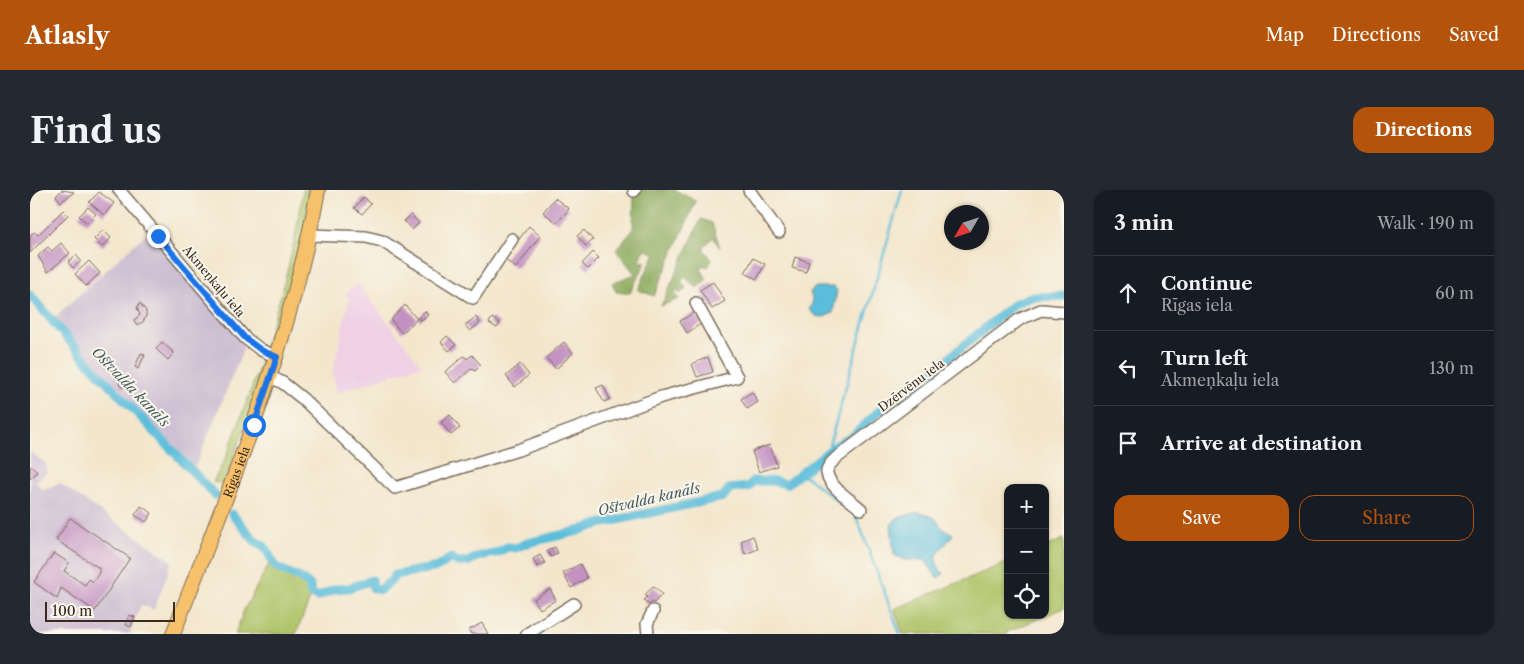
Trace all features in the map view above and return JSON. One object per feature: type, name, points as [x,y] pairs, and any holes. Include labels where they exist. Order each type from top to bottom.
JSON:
[{"type":"main road","name":"Rīgas iela","points":[[172,634],[271,377],[310,235],[318,190]]},
{"type":"street","name":"Akmeņkaļu iela","points":[[119,190],[245,338],[261,350],[277,357]]},
{"type":"street","points":[[749,190],[779,232]]},
{"type":"street","points":[[310,235],[366,237],[382,241],[473,298],[512,239]]},
{"type":"street","points":[[271,377],[283,383],[302,399],[395,488],[518,450],[661,397],[737,377],[696,303]]},
{"type":"street","name":"Dzērvēnu iela","points":[[862,509],[830,481],[827,474],[828,468],[835,459],[1020,319],[1041,310],[1064,312]]},
{"type":"street","points":[[526,634],[574,604]]},
{"type":"street","points":[[648,634],[647,624],[653,611]]},
{"type":"shaded area","points":[[150,230],[245,345],[195,467],[88,358],[54,318]]},
{"type":"shaded area","points":[[358,284],[421,365],[337,393],[333,373],[349,298],[345,294]]},
{"type":"shaded area","points":[[30,452],[45,463],[48,472],[35,482],[44,490],[59,483],[172,561],[154,610],[141,605],[129,634],[30,634]]},
{"type":"green space","points":[[303,190],[311,190],[296,264],[273,344],[265,346],[288,269]]},
{"type":"green space","points":[[638,190],[675,190],[696,201],[654,296],[638,290],[655,253],[644,249],[639,261],[646,262],[630,293],[616,292],[612,283],[635,274],[616,250],[633,230],[634,194]]},
{"type":"green space","points":[[701,219],[712,223],[720,248],[713,237],[703,248],[712,260],[708,267],[703,265],[701,269],[707,279],[697,288],[685,277],[681,282],[686,288],[680,294],[678,290],[674,292],[679,299],[661,306]]},
{"type":"green space","points":[[263,357],[267,365],[225,481],[222,483],[213,482],[227,455]]},
{"type":"green space","points":[[1064,539],[1064,608],[1049,614],[1049,574],[1049,545]]},
{"type":"green space","points":[[269,564],[313,591],[296,634],[235,634],[244,610]]},
{"type":"green space","points":[[1004,564],[1004,619],[1038,619],[1007,632],[1007,634],[903,634],[894,609]]},
{"type":"water","points":[[816,287],[834,287],[837,290],[833,313],[824,317],[816,316],[809,310],[813,301],[810,292]]},
{"type":"water","points":[[918,512],[934,517],[943,529],[953,534],[937,557],[939,567],[944,574],[937,578],[925,560],[905,560],[894,555],[891,525],[897,518]]},
{"type":"building","points":[[62,190],[74,192],[61,202],[56,196]]},
{"type":"building","points":[[99,192],[114,203],[104,215],[89,202]]},
{"type":"building","points":[[364,197],[371,204],[362,214],[354,208]]},
{"type":"building","points":[[555,198],[569,209],[557,223],[543,212]]},
{"type":"building","points":[[88,207],[96,214],[87,223],[79,216]]},
{"type":"building","points":[[63,210],[68,215],[30,253],[30,236],[34,232],[38,235]]},
{"type":"building","points":[[411,215],[419,223],[412,230],[404,221]]},
{"type":"building","points":[[529,226],[540,236],[516,268],[504,259]]},
{"type":"building","points":[[103,230],[111,238],[102,247],[94,239]]},
{"type":"building","points":[[584,230],[593,240],[586,246],[577,236]]},
{"type":"building","points":[[61,243],[70,253],[48,272],[38,256],[48,247],[52,251]]},
{"type":"building","points":[[593,252],[599,258],[588,269],[582,264]]},
{"type":"building","points":[[76,255],[81,261],[73,268],[68,262]]},
{"type":"building","points":[[795,257],[809,262],[806,272],[792,268]]},
{"type":"building","points":[[753,258],[765,264],[757,279],[745,273]]},
{"type":"building","points":[[89,261],[100,273],[86,286],[75,274]]},
{"type":"building","points":[[713,282],[725,301],[712,309],[700,290]]},
{"type":"building","points":[[140,303],[146,311],[146,316],[143,322],[136,325],[134,320],[140,315],[137,308]]},
{"type":"building","points":[[405,305],[417,319],[402,333],[391,320]]},
{"type":"building","points":[[425,311],[428,315],[420,321],[418,318]]},
{"type":"building","points":[[695,312],[702,323],[687,333],[680,321]]},
{"type":"building","points":[[476,317],[480,323],[470,331],[465,325]]},
{"type":"building","points":[[492,318],[500,323],[497,328],[489,323]]},
{"type":"building","points":[[447,336],[456,345],[449,351],[441,342]]},
{"type":"building","points":[[162,342],[174,353],[168,360],[156,349]]},
{"type":"building","points":[[564,342],[573,353],[556,369],[546,358]]},
{"type":"building","points":[[141,353],[145,355],[138,369],[135,367]]},
{"type":"building","points":[[472,355],[481,365],[475,371],[472,368],[455,383],[445,372],[464,356],[467,359]]},
{"type":"building","points":[[708,357],[713,372],[697,377],[692,364]]},
{"type":"building","points":[[520,364],[529,375],[515,387],[506,376]]},
{"type":"building","points":[[126,376],[130,379],[123,388],[119,384]]},
{"type":"building","points":[[603,385],[610,399],[604,402],[596,388]]},
{"type":"building","points":[[752,392],[758,402],[747,409],[741,399]]},
{"type":"building","points":[[450,415],[460,428],[451,435],[441,422]]},
{"type":"building","points":[[770,445],[777,466],[759,472],[752,451]]},
{"type":"building","points":[[32,466],[37,472],[30,479],[30,468]]},
{"type":"building","points":[[141,506],[152,513],[146,522],[135,515]]},
{"type":"building","points":[[70,518],[130,558],[95,611],[61,588],[57,599],[34,582],[54,553],[69,563],[64,571],[85,585],[89,579],[93,582],[99,573],[99,568],[56,540]]},
{"type":"building","points":[[753,536],[758,549],[745,554],[741,541]]},
{"type":"building","points":[[555,547],[558,553],[551,557],[547,551]]},
{"type":"building","points":[[540,555],[545,563],[537,567],[533,559]]},
{"type":"building","points":[[580,564],[587,578],[571,588],[563,573]]},
{"type":"building","points":[[653,586],[662,594],[654,603],[652,602],[649,605],[644,600],[647,597],[645,595]]},
{"type":"building","points":[[550,589],[556,600],[540,609],[534,599]]},
{"type":"building","points":[[129,615],[135,617],[131,627],[126,625]]},
{"type":"building","points":[[482,623],[488,634],[471,634],[469,630]]},
{"type":"waterway","points":[[827,453],[902,190]]},
{"type":"waterway","name":"Ostvalda kanāls","points":[[30,295],[86,360],[215,495]]},
{"type":"waterway","name":"Ostvalda kanāls","points":[[232,514],[255,541],[264,546],[276,567],[310,585],[310,592],[317,597],[335,589],[349,588],[372,580],[373,588],[380,590],[395,575],[438,567],[451,558],[458,562],[467,562],[480,556],[499,552],[507,547],[516,548],[527,543],[599,524],[723,497],[729,489],[749,487],[753,481],[773,481],[787,484],[838,444],[852,437],[877,413],[926,377],[1014,304],[1031,297],[1064,296]]},
{"type":"waterway","points":[[799,476],[807,477],[856,516],[900,634]]},
{"type":"route","points":[[158,236],[245,338],[261,350],[277,357],[254,425]]}]
